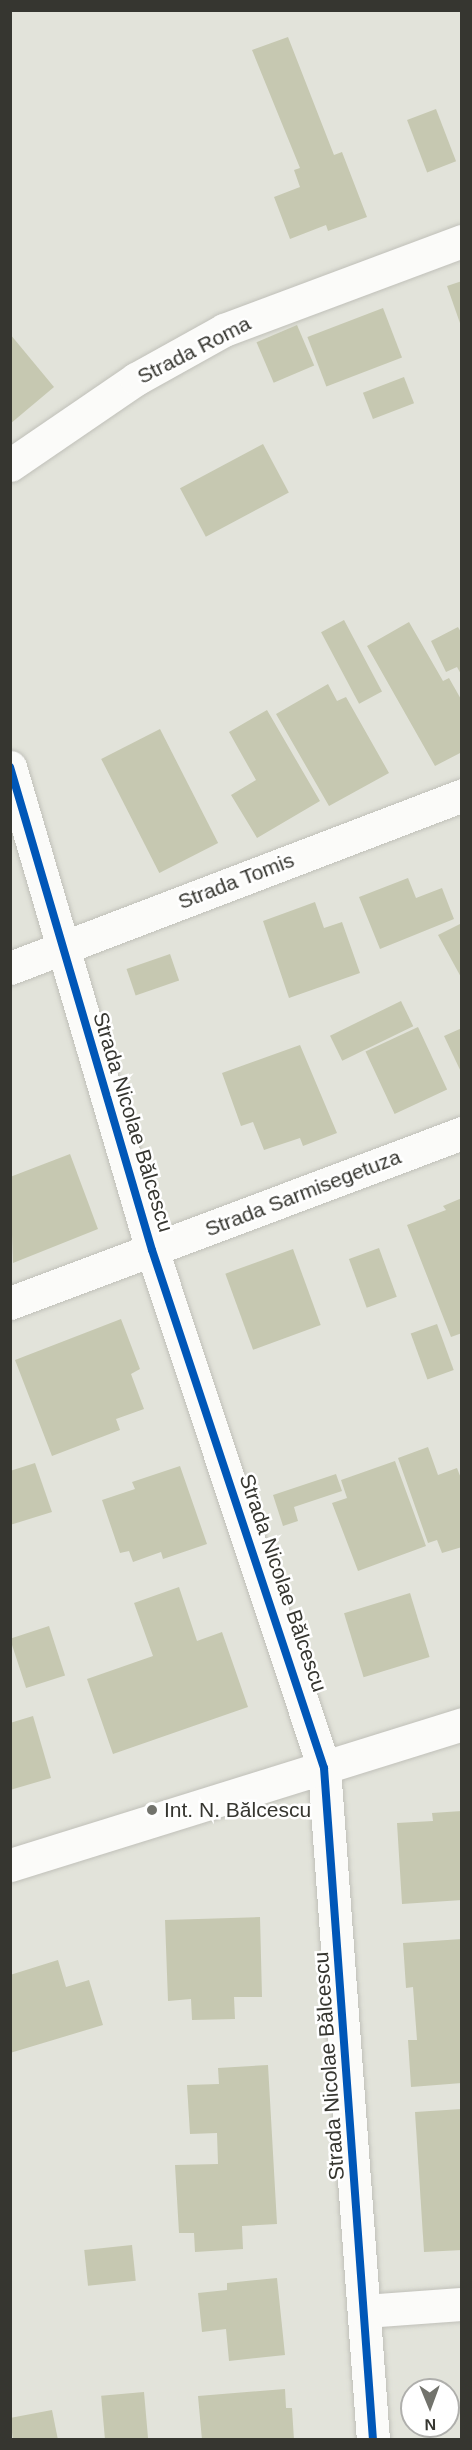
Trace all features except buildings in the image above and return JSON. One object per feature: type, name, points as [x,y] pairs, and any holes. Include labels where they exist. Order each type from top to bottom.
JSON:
[{"type":"street","name":"Strada Roma","points":[[10,465],[136,379],[224,330],[462,241]]},
{"type":"street","name":"Strada Nicolae Bălcescu","points":[[10,767],[152,1250],[324,1768],[373,2439]]},
{"type":"street","name":"Strada Tomis","points":[[10,968],[462,795]]},
{"type":"street","name":"Strada Sarmisegetuza","points":[[10,1303],[462,1133]]},
{"type":"street","points":[[10,1866],[462,1724]]},
{"type":"street","points":[[364,2311],[462,2304]]},
{"type":"cycle path","points":[[10,767],[152,1250],[324,1768],[373,2440]]},
{"type":"place","name":"Int. N. Bălcescu","points":[[152,1810]]}]
